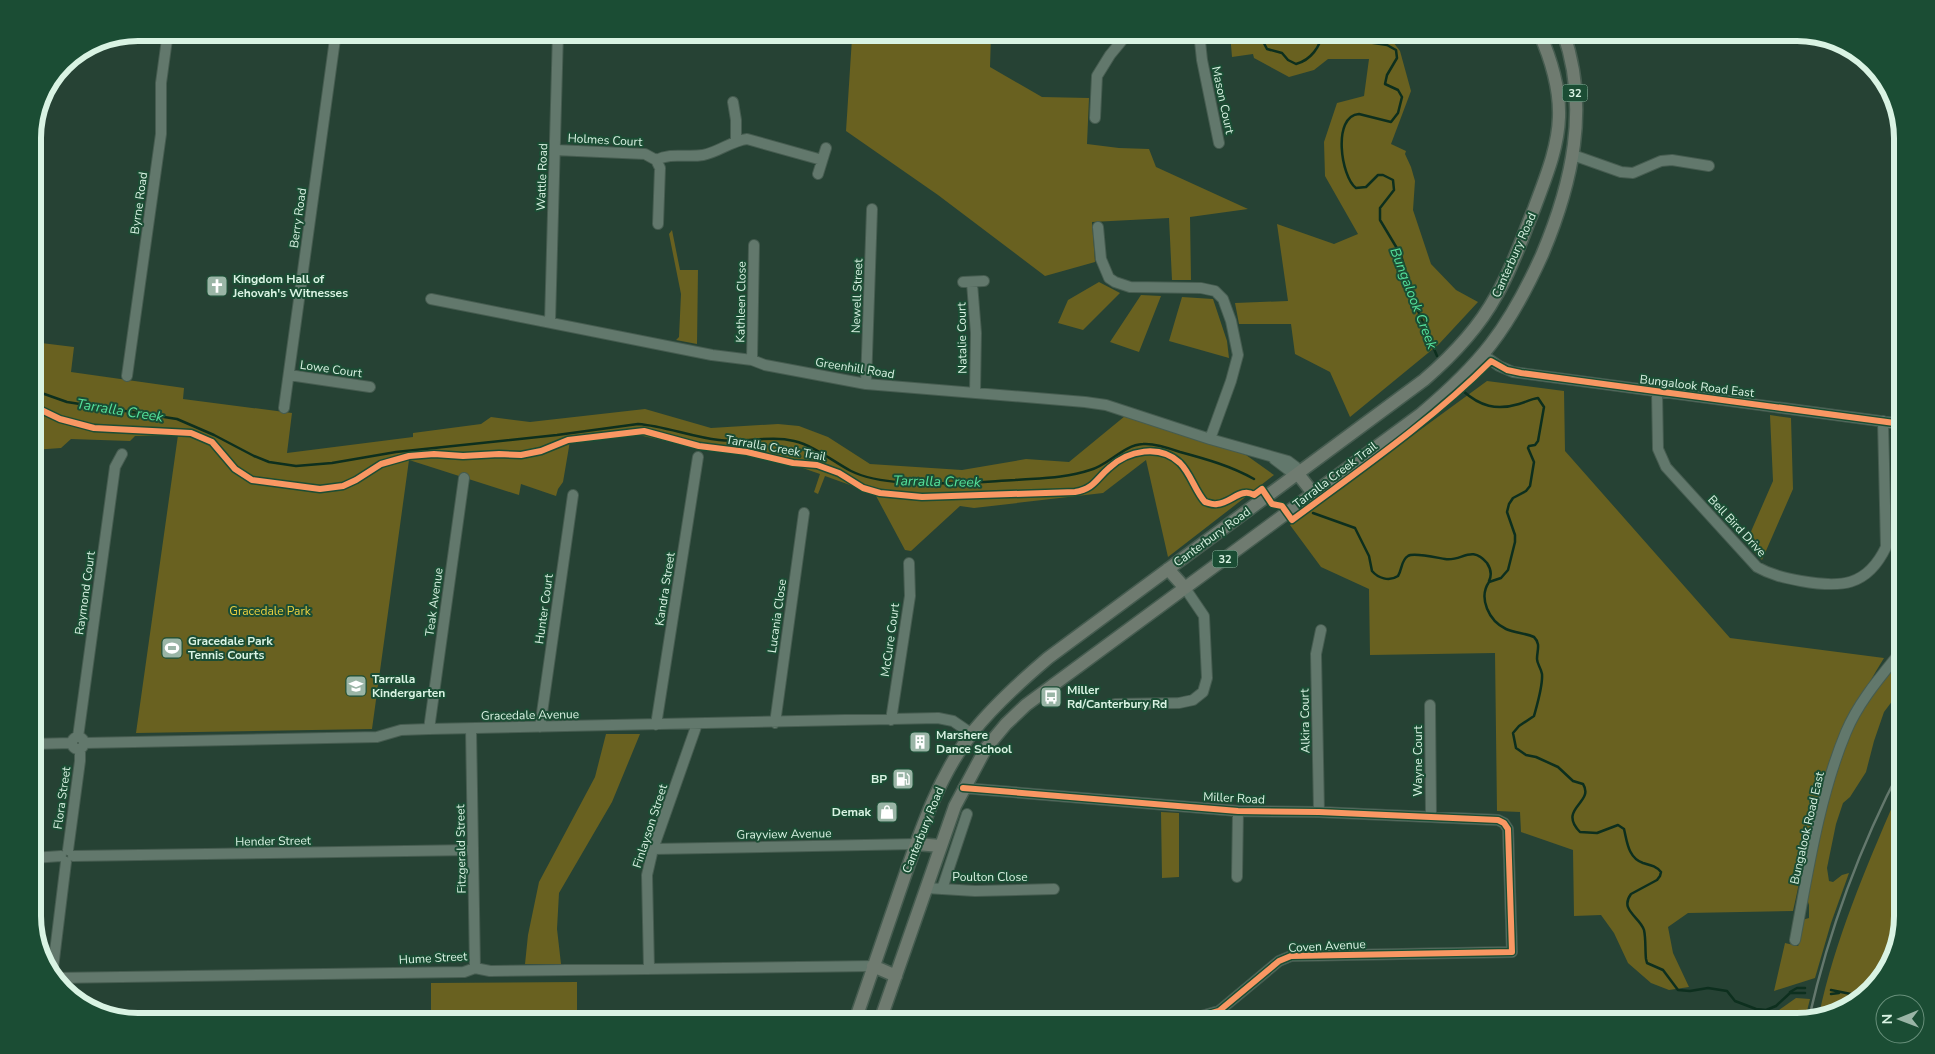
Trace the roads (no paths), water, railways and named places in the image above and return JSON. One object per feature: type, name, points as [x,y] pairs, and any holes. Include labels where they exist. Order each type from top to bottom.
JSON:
[{"type":"main road","name":"Canterbury Road","points":[[857,1013],[916,844],[940,786],[972,734],[1006,694],[1048,658],[1424,380],[1471,334],[1484,316],[1504,280],[1537,200],[1555,148],[1559,118],[1557,89],[1551,61],[1543,41]]},
{"type":"main road","name":"Canterbury Road","points":[[883,1013],[941,846],[964,788],[986,748],[1006,724],[1026,705],[1421,414],[1457,382],[1502,329],[1520,301],[1538,264],[1565,192],[1573,155],[1576,127],[1575,94],[1565,41]]},
{"type":"main road","points":[[1555,148],[1573,155]]},
{"type":"main road","points":[[1298,474],[1313,493]]},
{"type":"main road","points":[[1168,569],[1185,588]]},
{"type":"main road","points":[[916,844],[941,846]]},
{"type":"main road","points":[[873,966],[896,976]]},
{"type":"street","name":"Byrne Road","points":[[127,376],[161,134],[161,83],[167,41]]},
{"type":"street","name":"Berry Road","points":[[284,408],[335,41]]},
{"type":"street","name":"Wattle Road","points":[[550,322],[558,41]]},
{"type":"street","points":[[1095,118],[1097,76],[1122,41]]},
{"type":"street","name":"Mason Court","points":[[1200,41],[1219,143]]},
{"type":"street","points":[[732,102],[736,120],[736,140],[747,139],[822,160]]},
{"type":"street","name":"Holmes Court","points":[[555,150],[645,154],[656,160],[670,155],[702,155],[736,140]]},
{"type":"street","points":[[818,174],[826,148]]},
{"type":"street","points":[[1573,155],[1621,172],[1633,173],[1662,161],[1672,160],[1709,166]]},
{"type":"street","points":[[656,160],[660,168],[658,224]]},
{"type":"street","name":"Newell Street","points":[[866,384],[872,209]]},
{"type":"street","points":[[1098,227],[1101,259],[1109,278],[1130,287],[1210,290],[1220,294],[1223,299],[1231,321],[1238,355],[1231,382],[1210,439]]},
{"type":"street","name":"Kathleen Close","points":[[752,360],[754,245]]},
{"type":"street","name":"Natalie Court","points":[[975,393],[976,333],[968,282],[984,281]]},
{"type":"street","name":"Greenhill Road","points":[[431,299],[712,355],[752,360],[765,365],[866,384],[1106,405],[1292,464],[1298,474]]},
{"type":"street","name":"Bungalook Road East","points":[[1482,354],[1499,366],[1513,372],[1894,423]]},
{"type":"street","name":"Lowe Court","points":[[289,375],[370,387]]},
{"type":"street","name":"Bell Bird Drive","points":[[1657,392],[1658,449],[1666,467],[1757,567],[1774,576],[1818,584],[1835,585],[1860,579],[1880,560],[1886,548],[1882,421]]},
{"type":"street","name":"Raymond Court","points":[[79,743],[115,467],[122,454]]},
{"type":"street","name":"Kandra Street","points":[[656,725],[698,457]]},
{"type":"street","name":"Teak Avenue","points":[[429,729],[464,478]]},
{"type":"street","name":"Hunter Court","points":[[540,727],[572,494]]},
{"type":"street","name":"Lucania Close","points":[[774,723],[804,512]]},
{"type":"street","name":"McCure Court","points":[[891,720],[910,596],[910,563]]},
{"type":"street","points":[[1115,704],[1179,703],[1193,700],[1202,692],[1207,678],[1204,616],[1185,588]]},
{"type":"street","name":"Alkira Court","points":[[1319,812],[1316,654],[1320,630]]},
{"type":"street","name":"Bungalook Road East","points":[[1795,940],[1826,789],[1847,730],[1873,686],[1894,660]]},
{"type":"street","name":"Wayne Court","points":[[1430,705],[1431,816]]},
{"type":"street","name":"Gracedale Avenue","points":[[41,744],[377,737],[401,730],[429,729],[946,719],[953,721],[972,734]]},
{"type":"street","name":"Finlayson Street","points":[[649,969],[647,874],[653,849],[697,724]]},
{"type":"street","name":"Fitzgerald Street","points":[[471,729],[475,968]]},
{"type":"street","name":"Flora Street","points":[[54,964],[80,761],[79,743]]},
{"type":"street","name":"Miller Road","points":[[964,788],[1238,811],[1431,816],[1498,820],[1504,823]]},
{"type":"street","points":[[1237,877],[1238,811]]},
{"type":"street","points":[[942,889],[967,814]]},
{"type":"street","name":"Coven Avenue","points":[[1215,1013],[1219,1012],[1279,960],[1291,956],[1512,952],[1508,829],[1504,823]]},
{"type":"street","name":"Grayview Avenue","points":[[653,849],[916,844]]},
{"type":"street","name":"Hender Street","points":[[41,858],[474,850]]},
{"type":"street","name":"Poulton Close","points":[[926,888],[1054,889]]},
{"type":"street","name":"Hume Street","points":[[63,977],[464,972],[475,968],[490,971],[873,966]]},
{"type":"waterway","name":"Bungalook Creek","points":[[1263,41],[1267,49],[1282,53],[1288,60],[1296,64],[1310,56],[1321,41]]},
{"type":"waterway","name":"Bungalook Creek","points":[[1366,41],[1387,45],[1396,50],[1397,58],[1387,75],[1385,84],[1398,90],[1402,97],[1398,113],[1391,122],[1359,114],[1351,117],[1345,125],[1342,135],[1343,160],[1346,172],[1356,188],[1366,187],[1378,175],[1383,175],[1393,180],[1394,190],[1380,208],[1380,220],[1401,255],[1413,299],[1437,356]]},
{"type":"waterway","name":"Bungalook Creek","points":[[1463,391],[1482,404],[1489,406],[1511,406],[1538,398],[1544,407],[1538,441],[1535,445],[1528,448],[1534,462],[1530,486],[1526,491],[1513,498],[1507,512],[1515,535],[1508,570],[1501,578],[1489,582],[1485,595],[1487,608],[1495,621],[1506,629],[1534,637],[1538,645],[1537,661],[1542,674],[1540,695],[1534,716],[1519,726],[1513,733],[1516,748],[1526,755],[1536,757],[1558,767],[1573,781],[1583,784],[1584,796],[1572,817],[1574,824],[1580,832],[1597,833],[1618,825],[1624,829],[1629,849],[1634,857],[1638,861],[1655,867],[1661,872],[1657,880],[1631,894],[1627,905],[1644,930],[1647,963],[1663,970],[1678,990],[1690,991],[1708,988],[1727,991],[1735,1001],[1756,1009],[1766,1010],[1776,1006],[1790,993],[1805,993]]},
{"type":"waterway","name":"Tarralla Creek","points":[[41,393],[67,402],[177,419],[269,462],[296,466],[332,463],[396,452],[557,435],[638,424],[719,440],[785,439],[809,446],[862,476],[904,483],[973,483],[1081,473],[1103,464],[1122,451],[1143,444],[1162,446],[1218,463],[1254,479]]},
{"type":"waterway","points":[[1313,513],[1355,528],[1369,556],[1372,571],[1377,576],[1387,579],[1395,578],[1398,576],[1404,560],[1411,555],[1451,559],[1471,554],[1481,557],[1487,563],[1491,572],[1489,581]]},
{"type":"waterway","name":"Bungalook Creek","points":[[1790,992],[1797,988],[1805,988]]},
{"type":"waterway","name":"Bungalook Creek","points":[[1831,990],[1853,994]]},
{"type":"waterway","name":"Bungalook Creek","points":[[1831,994],[1839,993]]},
{"type":"railway","points":[[1811,1012],[1826,953],[1847,889],[1894,782]]},
{"type":"place","name":"Kingdom Hall of Jehovah's Witnesses","points":[[217,286]]},
{"type":"place","name":"Gracedale Park Tennis Courts","points":[[172,648]]},
{"type":"place","name":"Tarralla Kindergarten","points":[[356,686]]},
{"type":"place","name":"Miller Rd/Canterbury Rd","points":[[1051,697]]},
{"type":"place","name":"Marshere Dance School","points":[[920,742]]},
{"type":"place","name":"BP","points":[[903,779]]},
{"type":"place","name":"Demak","points":[[887,812]]},
{"type":"park label","name":"Gracedale Park","points":[[270,611]]}]
